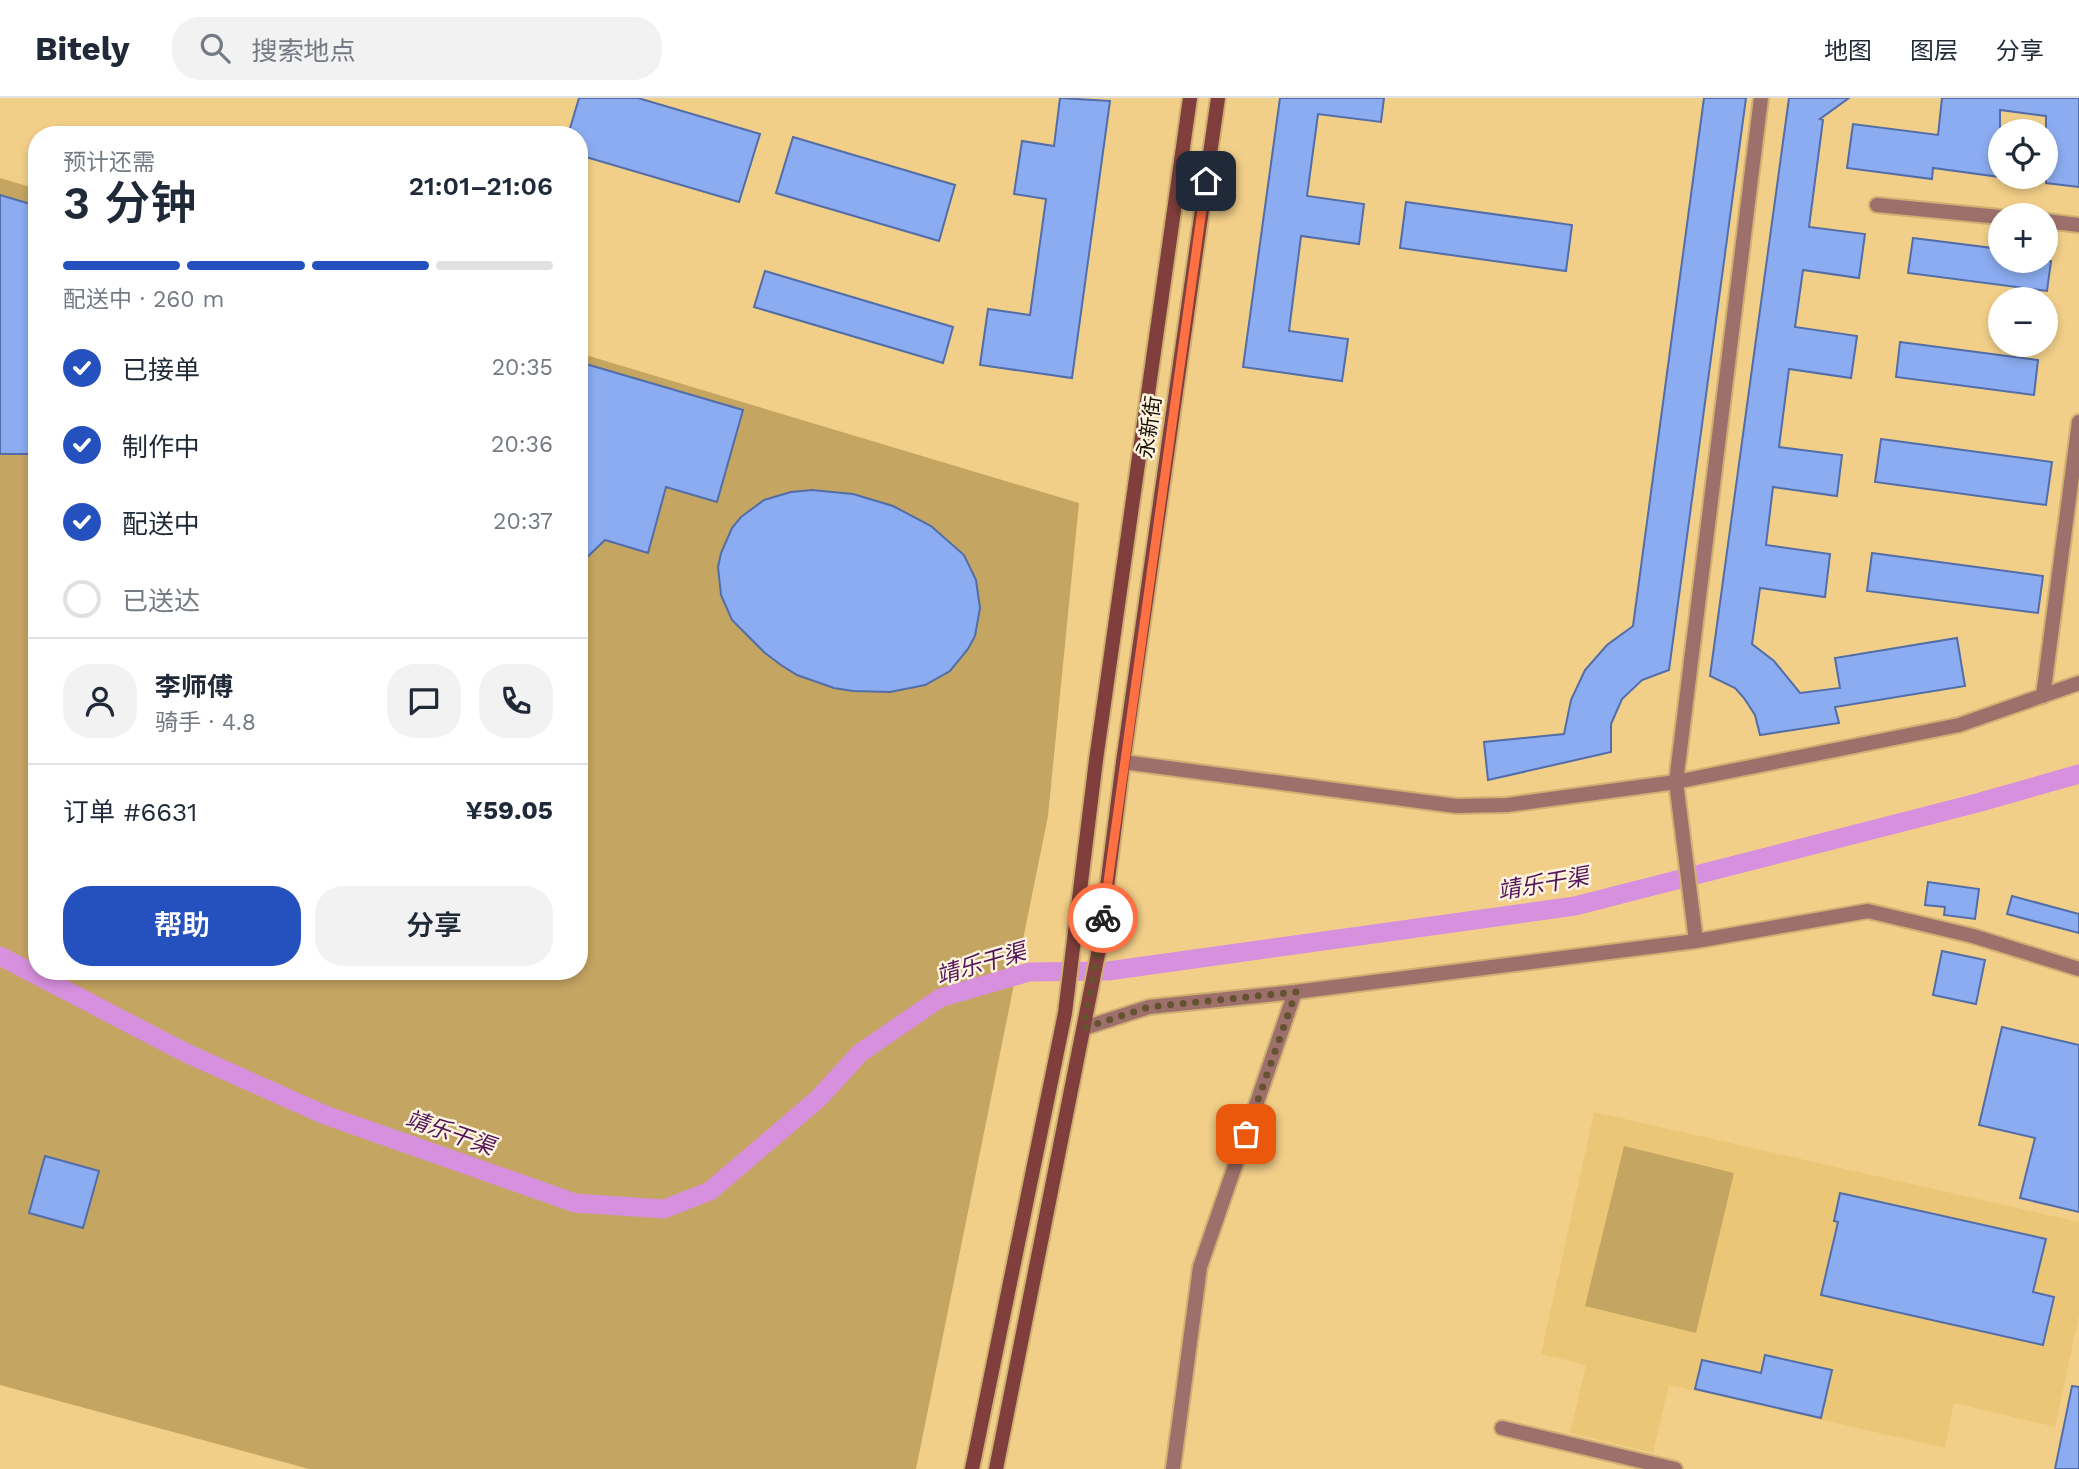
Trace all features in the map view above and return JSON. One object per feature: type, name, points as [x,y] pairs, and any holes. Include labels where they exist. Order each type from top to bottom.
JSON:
[{"type":"street","name":"永新街","points":[[972,1469],[1065,1013],[1096,760],[1190,98]]},
{"type":"street","name":"永新街","points":[[996,1469],[1099,949],[1123,762],[1218,98]]},
{"type":"street","points":[[1696,941],[1676,782],[1761,98]]},
{"type":"street","points":[[1877,205],[1988,216]]},
{"type":"street","points":[[2058,223],[2079,225]]},
{"type":"street","points":[[2043,696],[2079,422]]},
{"type":"street","points":[[1096,760],[1456,806],[1507,805],[1676,782],[1959,725],[2079,683]]},
{"type":"street","points":[[1084,1028],[1149,1007],[1296,992],[1696,941],[1868,911],[1973,936],[2079,969]]},
{"type":"street","points":[[1173,1469],[1200,1267],[1296,992]]},
{"type":"street","points":[[1502,1428],[1675,1469]]},
{"type":"shaded area","points":[[0,178],[28,186],[28,980],[588,980],[588,356],[1079,503],[1048,816],[916,1469],[309,1469],[0,1385]]},
{"type":"shaded area","points":[[1594,1112],[2079,1222],[2079,1316],[2055,1427],[1954,1403],[1945,1448],[1669,1385],[1653,1453],[1570,1433],[1586,1365],[1541,1354]]},
{"type":"shaded area","points":[[1624,1146],[1734,1173],[1696,1333],[1585,1306]]},
{"type":"building","points":[[579,98],[638,98],[760,134],[739,202],[588,158],[588,126],[571,126]]},
{"type":"building","points":[[1060,98],[1110,101],[1072,378],[980,365],[988,309],[1030,315],[1046,199],[1014,194],[1022,141],[1054,146]]},
{"type":"building","points":[[1280,98],[1384,98],[1381,122],[1318,114],[1307,196],[1364,204],[1359,244],[1301,236],[1289,331],[1348,339],[1342,381],[1243,367]]},
{"type":"building","points":[[1704,98],[1746,98],[1669,670],[1642,680],[1622,699],[1611,724],[1611,752],[1488,780],[1484,742],[1564,734],[1571,700],[1585,670],[1607,645],[1633,626]]},
{"type":"building","points":[[1789,98],[1849,98],[1820,119],[1823,120],[1809,227],[1865,234],[1859,278],[1803,270],[1795,327],[1857,336],[1851,378],[1789,369],[1779,447],[1842,455],[1837,496],[1773,487],[1766,545],[1830,554],[1825,597],[1760,588],[1752,644],[1774,661],[1800,693],[1840,688],[1835,658],[1957,638],[1965,686],[1835,707],[1839,723],[1760,735],[1755,715],[1744,698],[1735,688],[1710,676]]},
{"type":"building","points":[[1942,98],[2079,98],[2079,187],[2058,184],[2058,119],[2000,110],[2000,119],[1988,119],[1988,175],[1933,168],[1932,179],[1847,168],[1853,124],[1938,135]]},
{"type":"building","points":[[793,137],[955,185],[939,241],[776,193]]},
{"type":"building","points":[[0,195],[28,203],[28,454],[0,454]]},
{"type":"building","points":[[1406,202],[1572,225],[1566,271],[1400,248]]},
{"type":"building","points":[[1913,238],[1988,247],[1988,273],[2049,273],[2048,287],[2016,287],[1908,273]]},
{"type":"building","points":[[765,271],[953,327],[943,363],[754,307]]},
{"type":"building","points":[[1900,342],[1988,353],[1988,357],[2038,360],[2034,395],[1896,377]]},
{"type":"building","points":[[588,365],[743,410],[717,502],[666,487],[648,553],[605,540],[588,556]]},
{"type":"building","points":[[1881,439],[2052,462],[2046,505],[1875,482]]},
{"type":"building","points":[[812,490],[853,494],[893,506],[931,526],[964,555],[976,580],[980,608],[975,636],[950,671],[925,685],[890,692],[834,688],[797,675],[781,665],[732,620],[721,595],[718,567],[732,528],[741,517],[764,500],[791,492]]},
{"type":"building","points":[[1872,553],[2043,576],[2038,613],[1867,591]]},
{"type":"building","points":[[1928,882],[1979,889],[1975,919],[1944,915],[1945,907],[1925,905]]},
{"type":"building","points":[[2012,896],[2079,914],[2079,933],[2007,914]]},
{"type":"building","points":[[1942,951],[1985,960],[1976,1004],[1933,995]]},
{"type":"building","points":[[2002,1027],[2079,1045],[2079,1212],[2020,1198],[2035,1138],[1979,1125]]},
{"type":"building","points":[[45,1156],[99,1171],[83,1228],[29,1213]]},
{"type":"building","points":[[1840,1193],[2046,1239],[2033,1292],[2054,1297],[2043,1345],[1821,1295],[1838,1222],[1834,1221]]},
{"type":"building","points":[[1765,1355],[1832,1370],[1821,1418],[1695,1389],[1702,1360],[1761,1373]]},
{"type":"building","points":[[2072,1386],[2079,1387],[2079,1469],[2055,1469]]},
{"type":"waterway","name":"靖乐干渠","points":[[46,980],[186,1053],[325,1115],[575,1203],[664,1209],[710,1191],[819,1098],[860,1053],[940,998],[1029,972],[1108,971],[1575,906],[1977,803],[2079,774]]},
{"type":"waterway","name":"靖乐干渠","points":[[0,956],[28,971]]},
{"type":"way so far","points":[[1103,918],[1084,1028],[1149,1007],[1296,992],[1246,1134]]},
{"type":"route","points":[[1103,918],[1206,181]]}]
